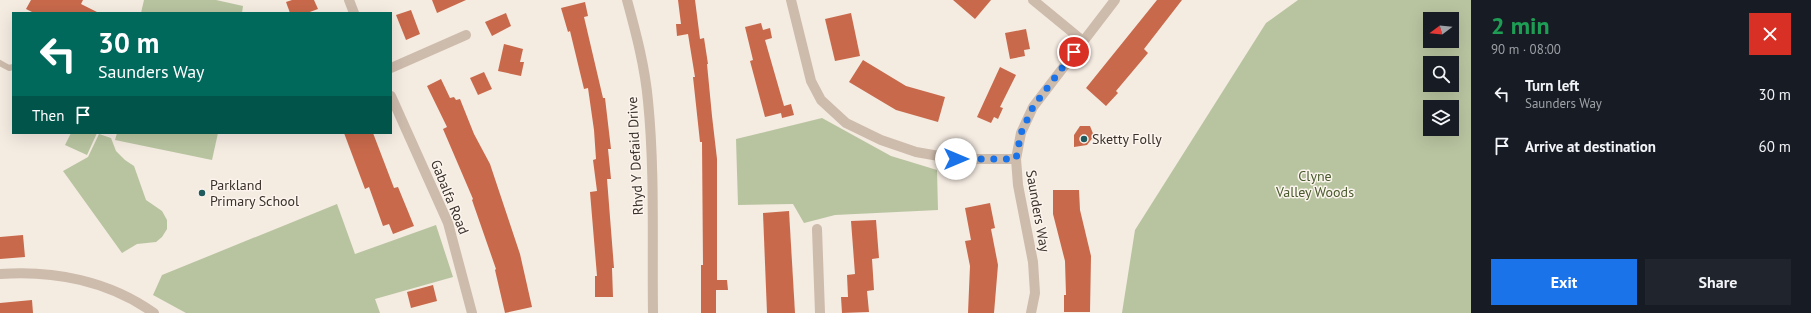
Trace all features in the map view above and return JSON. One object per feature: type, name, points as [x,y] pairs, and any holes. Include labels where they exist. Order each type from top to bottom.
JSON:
[{"type":"street","points":[[349,0],[354,12]]},
{"type":"street","name":"Rhyd Y Defaid Drive","points":[[627,0],[641,53],[648,100],[652,147],[653,313]]},
{"type":"street","points":[[790,0],[811,81],[821,100],[846,123],[881,140],[916,152],[956,159],[1016,159]]},
{"type":"street","points":[[1033,0],[1083,41]]},
{"type":"street","name":"Saunders Way","points":[[1031,313],[1035,293],[1033,262],[1018,185],[1016,159],[1021,133],[1033,107],[1115,0]]},
{"type":"street","points":[[392,68],[466,35]]},
{"type":"street","name":"Gabalfa Road","points":[[392,98],[448,223],[472,313]]},
{"type":"street","points":[[817,229],[820,313]]},
{"type":"street","points":[[0,274],[52,274],[75,278],[122,294],[141,309],[154,313]]},
{"type":"lane","points":[[0,64],[9,68],[12,67]]},
{"type":"green space","points":[[144,0],[216,0],[243,6],[242,12],[141,12]]},
{"type":"green space","name":"Clyne Valley Woods","points":[[1298,0],[1471,0],[1471,313],[1122,313],[1135,230],[1266,23]]},
{"type":"green space","points":[[822,118],[891,156],[937,170],[938,210],[835,215],[804,223],[793,204],[738,205],[736,139]]},
{"type":"green space","points":[[70,134],[97,134],[87,155],[65,145]]},
{"type":"green space","points":[[99,134],[111,138],[116,151],[134,166],[146,200],[162,211],[167,220],[167,229],[162,237],[156,242],[137,244],[122,253],[63,171],[88,157]]},
{"type":"green space","points":[[117,134],[218,134],[212,160],[115,140]]},
{"type":"green space","points":[[337,204],[355,254],[436,225],[453,277],[375,299],[380,313],[186,313],[153,295],[162,275]]},
{"type":"building","points":[[31,0],[83,0],[81,4],[97,12],[32,12],[26,9]]},
{"type":"building","points":[[292,0],[314,0],[318,9],[310,12],[290,12],[286,2]]},
{"type":"building","points":[[432,0],[466,0],[437,13]]},
{"type":"building","points":[[678,0],[695,0],[700,39],[704,38],[708,64],[717,159],[717,280],[727,280],[728,290],[716,290],[716,313],[701,313],[701,265],[703,265],[702,142],[700,142],[693,77],[695,77],[688,34],[677,36],[676,24],[681,24]]},
{"type":"building","points":[[953,0],[991,0],[975,19]]},
{"type":"building","points":[[1157,0],[1182,0],[1144,49],[1148,53],[1116,91],[1118,93],[1106,106],[1086,88]]},
{"type":"building","points":[[585,2],[588,16],[584,17],[603,98],[605,98],[611,149],[608,149],[611,179],[607,179],[614,268],[612,268],[613,297],[595,297],[595,276],[597,276],[590,192],[597,191],[593,160],[596,159],[594,130],[588,88],[584,89],[570,31],[568,32],[561,8]]},
{"type":"building","points":[[411,10],[420,34],[406,40],[396,15]]},
{"type":"building","points":[[506,13],[511,26],[492,36],[485,22]]},
{"type":"building","points":[[851,13],[860,56],[835,61],[825,19]]},
{"type":"building","points":[[761,23],[763,30],[770,28],[772,38],[765,40],[784,106],[791,104],[794,115],[782,118],[781,113],[765,117],[750,61],[753,60],[745,27]]},
{"type":"building","points":[[1026,29],[1030,49],[1024,50],[1025,56],[1010,59],[1005,33]]},
{"type":"building","points":[[504,44],[523,49],[520,62],[524,62],[521,76],[498,71]]},
{"type":"building","points":[[863,60],[906,86],[945,97],[938,122],[896,110],[849,82]]},
{"type":"building","points":[[1000,67],[1016,75],[1000,107],[1003,108],[998,119],[994,117],[991,123],[977,117]]},
{"type":"building","points":[[484,72],[492,89],[478,95],[470,78]]},
{"type":"building","points":[[441,79],[450,98],[454,97],[456,100],[460,99],[474,134],[490,164],[520,254],[532,307],[505,313],[496,269],[472,200],[473,199],[443,129],[447,127],[427,86]]},
{"type":"building","name":"Sketty Folly","points":[[1080,126],[1090,126],[1094,136],[1087,145],[1074,147],[1074,135]]},
{"type":"building","points":[[344,134],[373,134],[394,188],[398,187],[414,226],[393,234],[389,224],[383,226],[369,187],[365,189]]},
{"type":"building","points":[[1053,190],[1079,190],[1080,210],[1091,256],[1090,312],[1064,312],[1064,295],[1066,295],[1065,261],[1053,214]]},
{"type":"building","points":[[990,203],[995,228],[991,229],[998,265],[994,313],[968,313],[970,266],[965,241],[971,240],[965,208]]},
{"type":"building","points":[[789,211],[795,313],[767,313],[763,213]]},
{"type":"building","points":[[876,220],[879,258],[872,259],[874,290],[867,291],[869,312],[842,313],[841,297],[848,297],[847,275],[855,274],[851,221]]},
{"type":"building","points":[[23,235],[25,257],[0,259],[0,237]]},
{"type":"building","points":[[433,285],[437,301],[411,308],[407,292]]},
{"type":"building","points":[[32,300],[33,313],[0,313],[0,303]]},
{"type":"place","name":"Sketty Folly","points":[[1084,139]]},
{"type":"place","name":"Parkland Primary School","points":[[202,193]]},
{"type":"route","points":[[956,159],[1016,159],[1021,133],[1033,107],[1074,52]]}]
